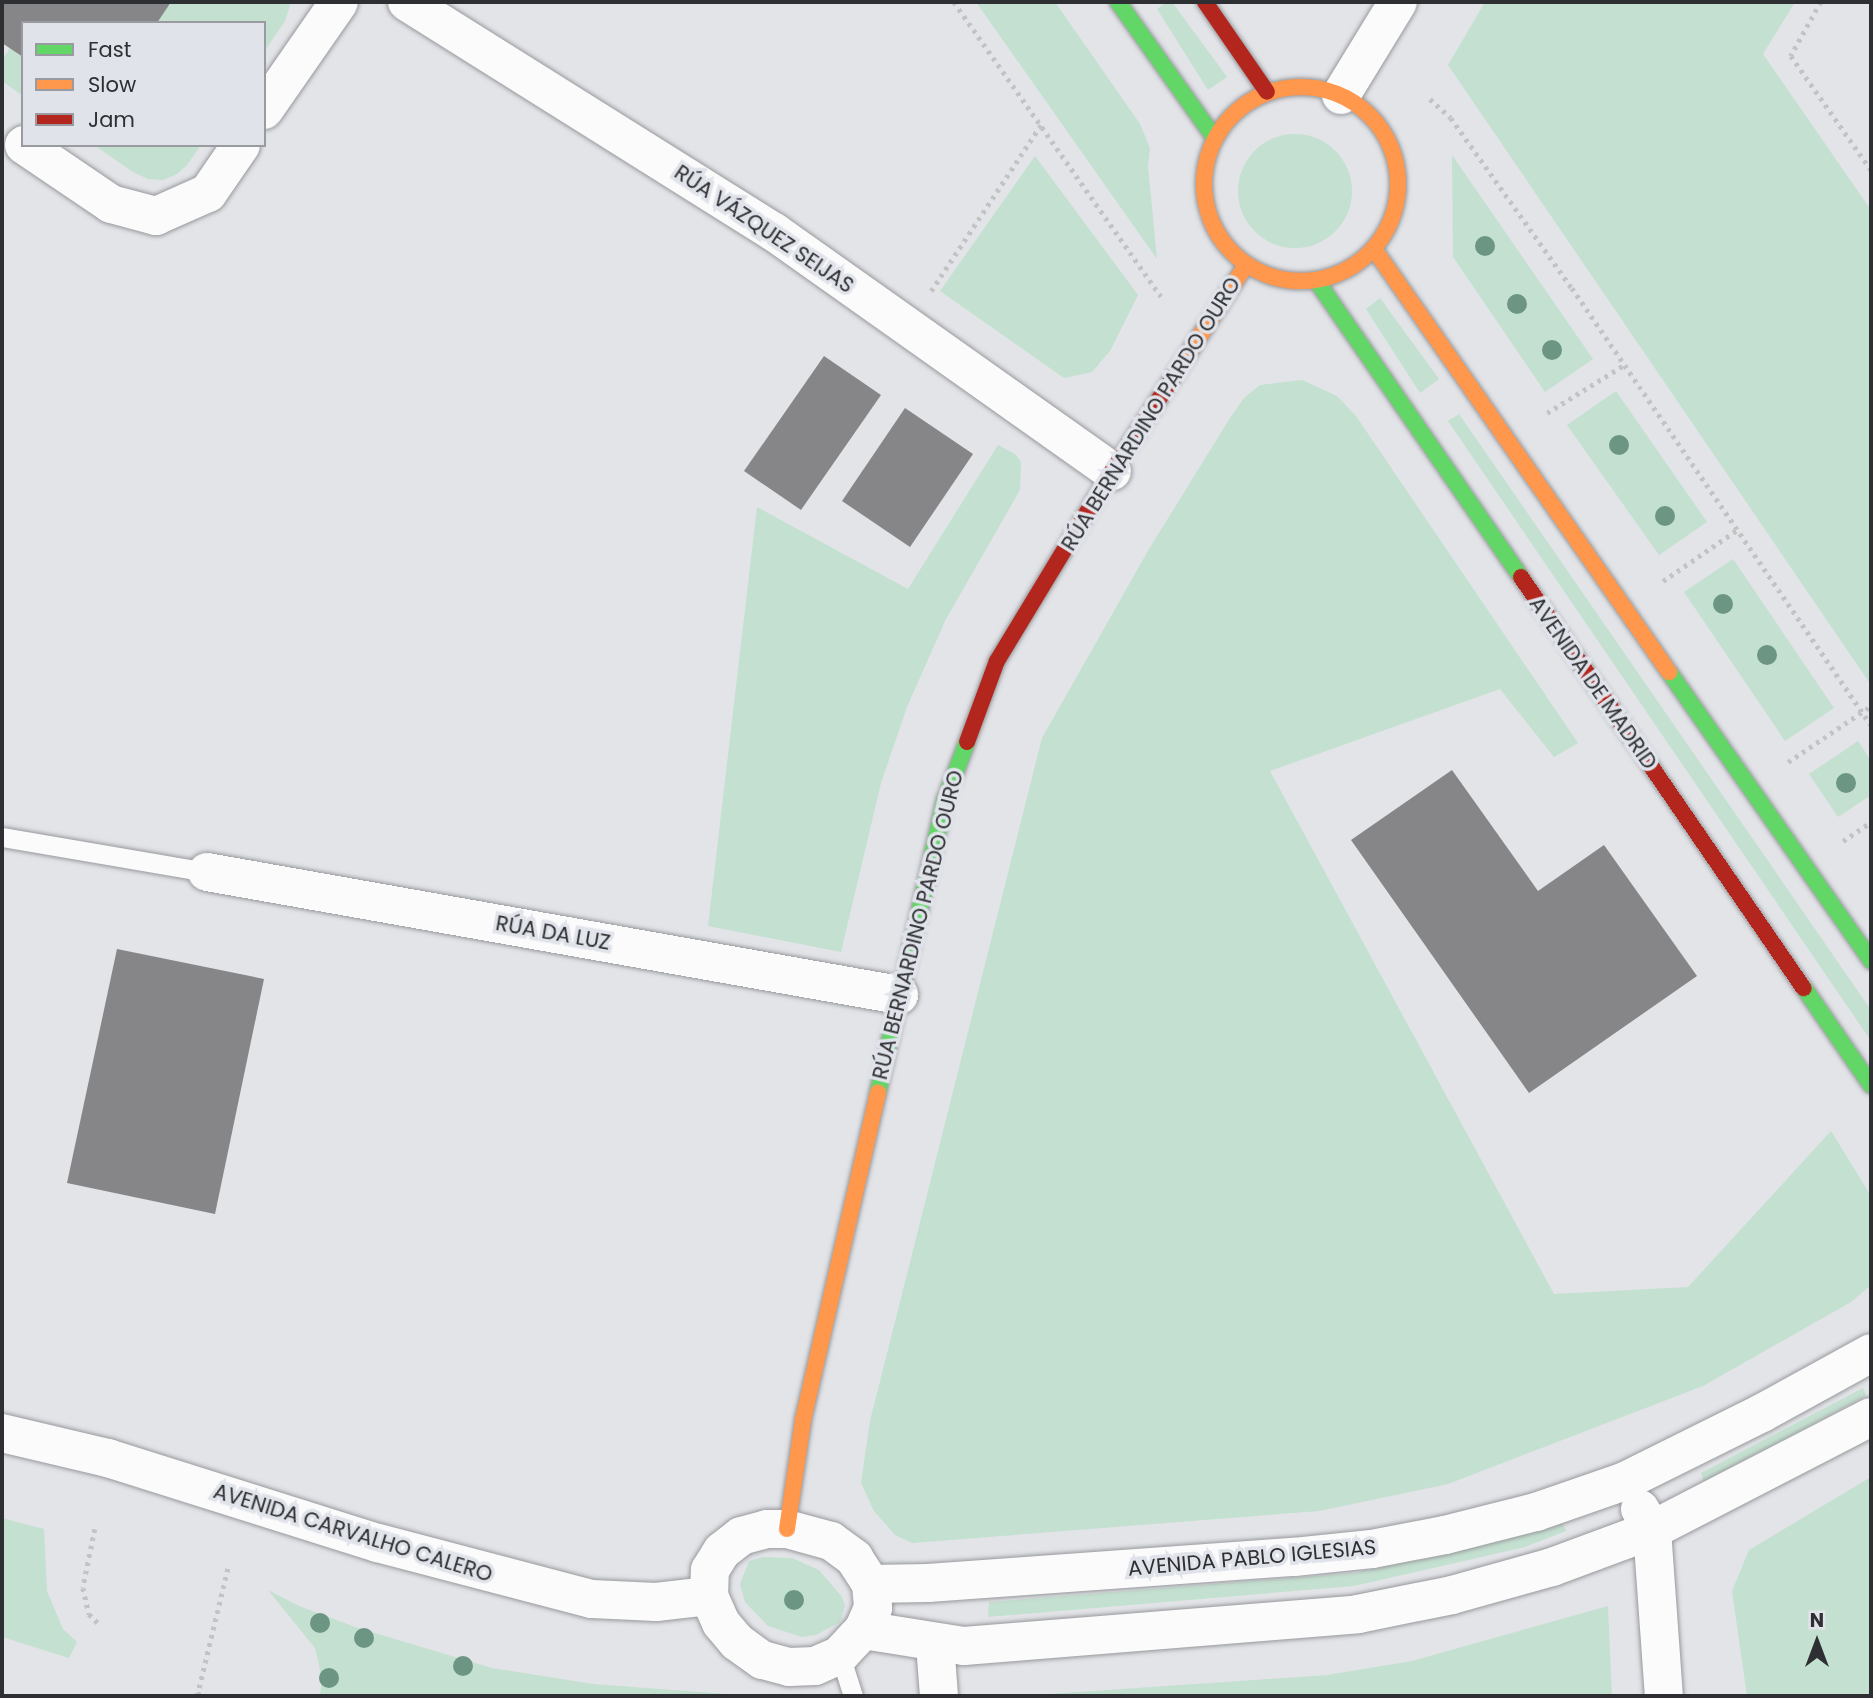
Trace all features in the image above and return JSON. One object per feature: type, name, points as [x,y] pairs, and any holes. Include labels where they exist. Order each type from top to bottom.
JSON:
[{"type":"street","points":[[266,107],[339,2]]},
{"type":"street","name":"RÚA VÁZQUEZ SEIJAS","points":[[407,2],[774,232],[1112,471]]},
{"type":"street","points":[[1118,2],[1194,113],[1214,137]]},
{"type":"street","points":[[1205,2],[1267,92]]},
{"type":"street","points":[[1341,94],[1398,2]]},
{"type":"street","points":[[1312,87],[1341,94],[1369,114],[1390,145],[1398,178],[1396,206],[1374,249],[1348,270],[1316,280],[1278,279],[1246,265],[1227,249],[1209,220],[1203,176],[1214,137],[1234,112],[1267,92],[1312,87]]},
{"type":"street","points":[[2,130],[21,143]]},
{"type":"street","points":[[27,147],[111,204],[156,216],[208,193],[240,147]]},
{"type":"street","points":[[1374,249],[1871,961]]},
{"type":"street","name":"RÚA BERNARDINO PARDO OURO","points":[[788,1529],[803,1420],[945,800],[997,661],[1112,471],[1246,265]]},
{"type":"street","name":"AVENIDA DE MADRID","points":[[1316,280],[1871,1085]]},
{"type":"street","name":"RÚA DA LUZ","points":[[207,872],[899,995]]},
{"type":"street","name":"AVENIDA PABLO IGLESIAS","points":[[871,1584],[939,1582],[1372,1549],[1445,1535],[1536,1512],[1625,1481],[1750,1419],[1871,1353]]},
{"type":"street","points":[[852,1643],[935,1643],[964,1647],[1359,1614],[1452,1595],[1552,1567],[1652,1530],[1871,1417]]},
{"type":"street","name":"AVENIDA CARVALHO CALERO","points":[[2,1433],[108,1458],[378,1544],[592,1599],[656,1602],[709,1596]]},
{"type":"street","points":[[1625,1481],[1652,1530],[1664,1696]]},
{"type":"street","points":[[767,1529],[788,1529],[831,1541],[854,1558],[871,1584],[873,1608],[852,1643],[816,1666],[789,1667],[762,1660],[737,1642],[721,1623],[709,1596],[710,1570],[722,1551],[741,1536],[767,1529]]},
{"type":"street","points":[[935,1643],[939,1696]]},
{"type":"lane","points":[[2,837],[207,872]]},
{"type":"lane","points":[[852,1643],[853,1696]]},
{"type":"path","points":[[954,2],[1161,296]]},
{"type":"path","points":[[1821,2],[1791,56],[1871,170]]},
{"type":"path","points":[[1430,99],[1451,118],[1871,725]]},
{"type":"path","points":[[926,299],[1041,125]]},
{"type":"path","points":[[1547,413],[1624,365]]},
{"type":"path","points":[[1662,580],[1737,530]]},
{"type":"path","points":[[1788,762],[1871,706]]},
{"type":"path","points":[[1843,841],[1871,822]]},
{"type":"path","points":[[95,1529],[83,1588],[89,1614],[98,1623]]},
{"type":"path","points":[[204,1696],[197,1695],[228,1567]]},
{"type":"green space","points":[[171,2],[291,2],[285,21],[266,49],[266,21],[158,21]]},
{"type":"green space","points":[[976,2],[1055,2],[1140,124],[1150,148],[1148,166],[1157,259]]},
{"type":"green space","points":[[1167,2],[1172,2],[1227,77],[1208,90],[1157,9]]},
{"type":"green space","points":[[1485,2],[1795,2],[1763,54],[1871,210],[1871,685],[1448,65]]},
{"type":"green space","points":[[10,48],[21,56],[21,95],[2,81],[2,60]]},
{"type":"green space","points":[[1295,134],[1317,138],[1335,151],[1348,169],[1352,191],[1348,213],[1335,231],[1317,244],[1295,248],[1273,244],[1255,231],[1242,213],[1238,191],[1242,169],[1255,151],[1273,138]]},
{"type":"green space","points":[[97,147],[200,147],[187,165],[177,174],[163,180],[148,179]]},
{"type":"green space","points":[[1452,155],[1593,359],[1545,392],[1453,257]]},
{"type":"green space","points":[[1035,156],[1138,295],[1110,351],[1092,372],[1064,378],[940,291]]},
{"type":"green space","points":[[1380,298],[1439,379],[1420,393],[1366,309]]},
{"type":"green space","points":[[1302,380],[1337,396],[1356,416],[1578,743],[1554,757],[1500,689],[1270,771],[1554,1294],[1688,1287],[1831,1131],[1871,1196],[1871,1285],[1851,1302],[1703,1386],[1448,1484],[1319,1511],[912,1543],[895,1535],[874,1511],[861,1483],[870,1421],[1042,738],[1149,549],[1244,398],[1260,385]]},
{"type":"green space","points":[[1616,391],[1707,522],[1659,555],[1567,425]]},
{"type":"green space","points":[[1459,414],[1871,1010],[1871,1041],[1448,421]]},
{"type":"green space","points":[[998,445],[1015,454],[1021,462],[1020,490],[946,619],[907,707],[881,783],[841,952],[708,926],[757,507],[908,589]]},
{"type":"green space","points":[[1733,559],[1834,708],[1785,741],[1684,592]]},
{"type":"green space","points":[[1858,741],[1871,761],[1871,795],[1838,817],[1809,774]]},
{"type":"green space","points":[[1863,1388],[1866,1396],[1704,1481],[1701,1473]]},
{"type":"green space","points":[[1871,1477],[1871,1696],[1747,1696],[1732,1591],[1749,1550]]},
{"type":"green space","points":[[2,1518],[44,1529],[47,1591],[63,1629],[77,1642],[69,1658],[2,1637]]},
{"type":"green space","points":[[1562,1522],[1566,1531],[1525,1547],[1354,1586],[988,1617],[989,1602],[1354,1573],[1444,1555]]},
{"type":"green space","points":[[763,1557],[792,1558],[819,1570],[842,1597],[845,1606],[840,1622],[816,1635],[802,1637],[768,1626],[745,1602],[740,1584],[749,1561]]},
{"type":"green space","points":[[268,1590],[299,1606],[358,1628],[492,1668],[593,1684],[753,1696],[320,1696],[322,1678],[315,1648]]},
{"type":"green space","points":[[1608,1606],[1612,1696],[1020,1696],[1327,1675],[1412,1661]]},
{"type":"building","points":[[2,2],[171,2],[158,21],[21,21],[21,56],[2,43]]},
{"type":"building","points":[[824,356],[881,395],[801,510],[744,471]]},
{"type":"building","points":[[905,408],[973,454],[910,547],[842,501]]},
{"type":"building","points":[[1452,770],[1538,891],[1604,845],[1697,976],[1529,1093],[1351,840]]},
{"type":"building","points":[[117,949],[264,979],[215,1214],[67,1183]]},
{"type":"traffic: fast","points":[[1118,2],[1214,137]]},
{"type":"traffic: fast","points":[[1316,280],[1521,577]]},
{"type":"traffic: fast","points":[[1669,672],[1871,961]]},
{"type":"traffic: fast","points":[[878,1092],[945,800],[967,742]]},
{"type":"traffic: fast","points":[[1804,988],[1871,1085]]},
{"type":"traffic: slow","points":[[1301,87],[1338,95],[1369,116],[1390,147],[1398,184],[1390,221],[1369,252],[1338,273],[1301,281],[1264,273],[1233,252],[1212,221],[1204,184],[1212,147],[1233,116],[1264,95],[1301,87]]},
{"type":"traffic: slow","points":[[1374,249],[1669,672]]},
{"type":"traffic: slow","points":[[1176,373],[1246,265]]},
{"type":"traffic: slow","points":[[787,1529],[803,1420],[878,1092]]},
{"type":"traffic: jam","points":[[1205,2],[1267,92]]},
{"type":"traffic: jam","points":[[967,742],[997,661],[1112,471],[1176,373]]},
{"type":"traffic: jam","points":[[1521,577],[1804,988]]}]
